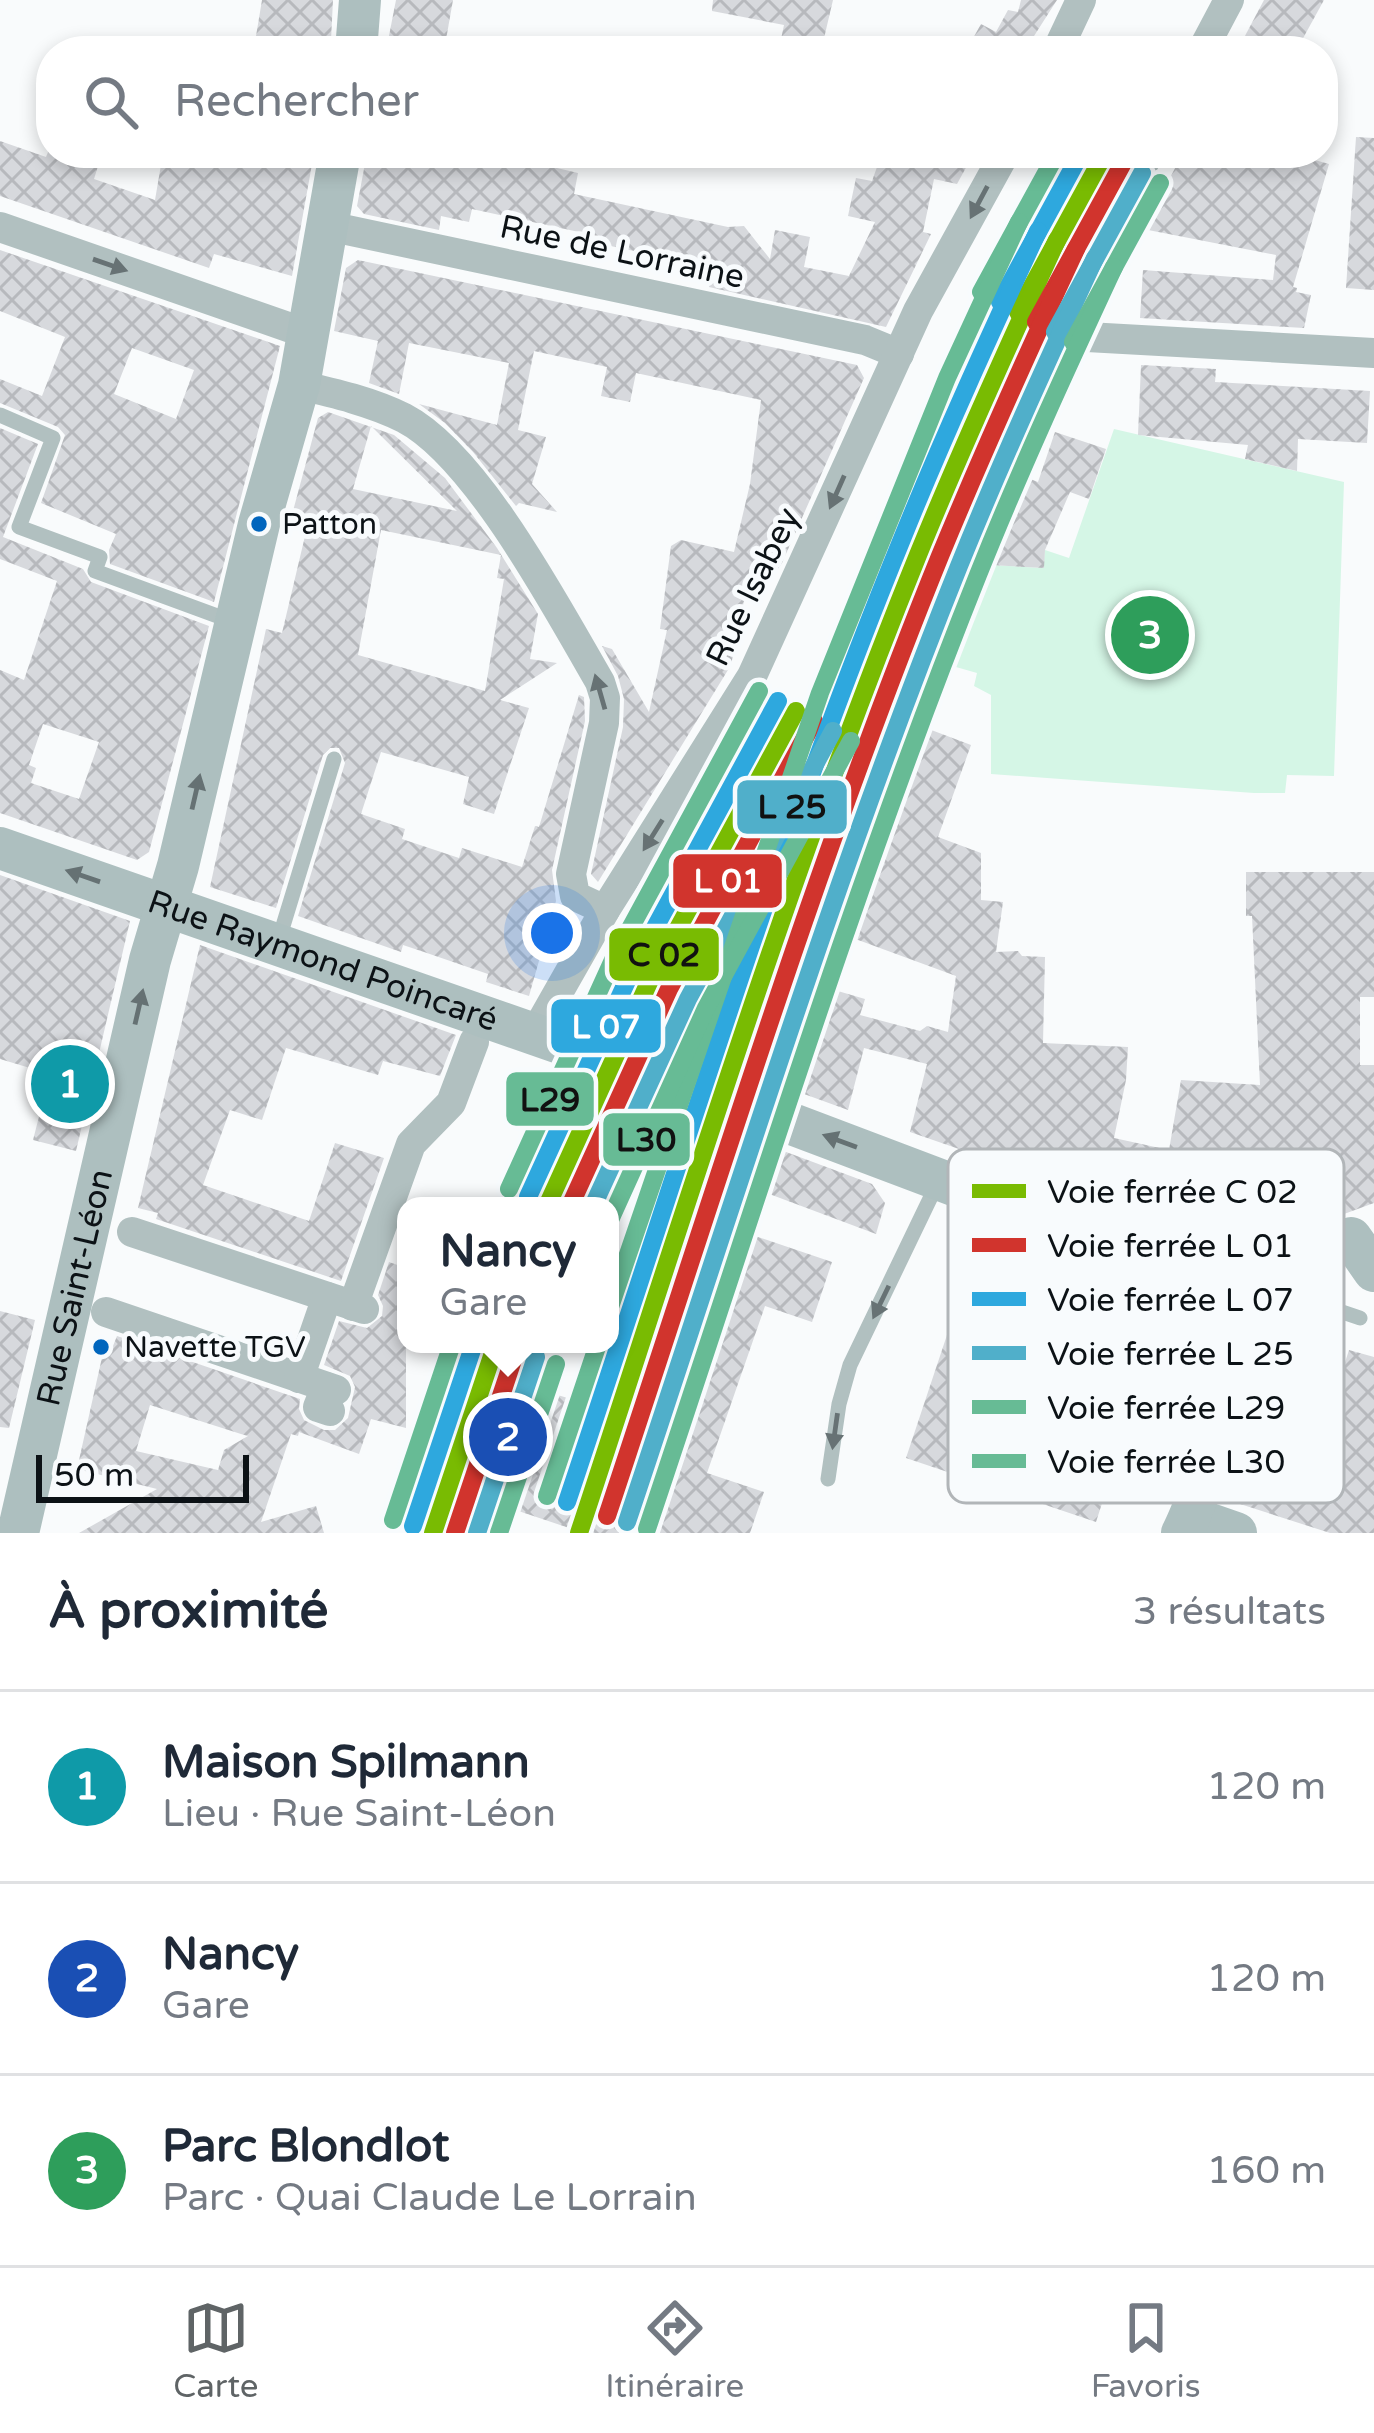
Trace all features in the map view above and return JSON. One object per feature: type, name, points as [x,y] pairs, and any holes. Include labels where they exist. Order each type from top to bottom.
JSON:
[{"type":"main road","points":[[357,36],[360,0]]},
{"type":"main road","name":"Rue Saint-Léon","points":[[18,1533],[150,960],[299,385],[338,168]]},
{"type":"main road","name":"Rue Raymond Poincaré","points":[[0,848],[948,1180]]},
{"type":"main road","points":[[1186,1525],[1236,1533]]},
{"type":"street","points":[[1064,36],[1081,0]]},
{"type":"street","points":[[1210,36],[1229,0]]},
{"type":"street","name":"Rue Isabey","points":[[547,1039],[605,910],[766,650],[936,275],[997,168]]},
{"type":"street","points":[[748,1109],[977,506],[1012,423],[1054,358],[1078,287],[1141,168]]},
{"type":"street","name":"Rue de Lorraine","points":[[328,226],[848,336],[899,354]]},
{"type":"street","points":[[0,227],[308,334]]},
{"type":"street","points":[[1061,331],[1087,337],[1374,352]]},
{"type":"street","points":[[299,385],[367,404],[413,424],[455,464],[508,530],[600,682],[604,723],[571,874],[575,896],[605,910]]},
{"type":"street","points":[[106,1312],[323,1391],[348,1304],[411,1144],[452,1103],[474,1042]]},
{"type":"street","points":[[132,1232],[348,1304]]},
{"type":"lane","points":[[0,415],[53,438],[19,527],[100,557],[95,571],[236,622]]},
{"type":"lane","points":[[278,942],[334,759]]},
{"type":"lane","points":[[828,1479],[850,1365],[940,1177]]},
{"type":"green space","points":[[1114,429],[1344,482],[1334,776],[1287,775],[1285,793],[1254,793],[991,774],[991,695],[974,686],[977,673],[949,665],[992,547],[991,565],[1043,568],[1045,550],[1069,558]]},
{"type":"building","points":[[262,0],[333,0],[331,36],[256,36]]},
{"type":"building","points":[[396,0],[453,0],[447,36],[389,36]]},
{"type":"building","points":[[713,0],[833,0],[825,36],[782,36],[784,25],[712,11]]},
{"type":"building","points":[[1021,0],[1057,0],[1034,36],[974,36],[981,24],[996,32],[1008,10],[1018,12]]},
{"type":"building","points":[[1264,0],[1324,0],[1304,36],[1245,36]]},
{"type":"building","points":[[1356,137],[1374,138],[1374,290],[1346,288]]},
{"type":"building","points":[[0,141],[36,154],[36,168],[97,168],[94,179],[155,200],[160,168],[311,168],[292,276],[214,254],[209,268],[0,196]]},
{"type":"building","points":[[364,168],[557,168],[578,173],[574,194],[728,227],[744,226],[770,259],[775,230],[810,237],[804,267],[849,276],[875,222],[848,216],[856,178],[872,181],[877,168],[966,168],[957,184],[934,179],[923,232],[931,234],[886,327],[709,287],[713,268],[606,245],[607,238],[472,209],[469,222],[441,216],[439,230],[364,214],[357,206]]},
{"type":"building","points":[[1175,168],[1328,168],[1293,287],[1311,295],[1304,328],[1140,318],[1143,270],[1273,280],[1276,255],[1143,229]]},
{"type":"building","points":[[0,250],[280,346],[214,602],[110,564],[109,550],[116,534],[41,503],[65,435],[58,427],[0,403],[0,379],[42,396],[65,337],[0,311]],"holes":[[[132,348],[194,370],[176,419],[114,394]]]},
{"type":"building","points":[[358,260],[857,365],[864,378],[782,563],[773,576],[750,571],[731,665],[598,882],[591,874],[623,727],[624,699],[602,646],[612,649],[649,712],[667,630],[660,629],[671,546],[681,540],[734,552],[750,484],[761,400],[636,373],[630,402],[601,396],[607,367],[534,351],[518,430],[546,437],[532,484],[557,512],[516,506],[473,452],[419,404],[497,425],[509,363],[409,343],[399,394],[369,383],[378,341],[334,331],[346,268]]},
{"type":"building","points":[[1141,365],[1216,369],[1215,382],[1370,391],[1367,443],[1298,439],[1297,471],[1245,459],[1248,445],[1138,435]]},
{"type":"building","points":[[328,412],[371,427],[353,489],[457,511],[373,428],[394,435],[445,478],[497,548],[538,614],[530,659],[557,663],[500,700],[529,708],[494,814],[463,804],[469,777],[381,752],[361,814],[405,829],[402,839],[459,858],[462,848],[522,867],[579,695],[584,697],[585,721],[552,870],[556,901],[529,996],[486,982],[488,974],[403,945],[401,952],[298,916],[345,763],[339,748],[330,748],[323,755],[276,908],[210,887],[266,629],[282,633],[310,515],[293,511],[318,418]],"holes":[[[381,530],[501,555],[497,578],[504,579],[485,691],[358,655]]]},
{"type":"building","points":[[0,428],[38,444],[3,537],[83,569],[91,582],[209,626],[149,852],[137,860],[0,813],[0,670],[24,680],[57,581],[0,559]],"holes":[[[43,724],[99,742],[79,799],[31,783],[36,768],[29,765]]]},
{"type":"building","points":[[1055,432],[1106,449],[1089,499],[1070,492],[1045,550],[1044,568],[990,565],[992,546],[1020,475],[1038,482]]},
{"type":"building","points":[[926,728],[971,745],[938,837],[981,853],[981,900],[1003,902],[996,952],[1045,957],[1043,1043],[1128,1047],[1114,1138],[1164,1149],[959,1149],[910,1132],[927,1064],[864,1048],[848,1110],[804,1094],[797,1081],[831,989],[865,999],[860,1015],[920,1031],[927,1026],[948,1032],[956,976],[850,937]]},
{"type":"building","points":[[1246,872],[1374,872],[1374,997],[1360,997],[1360,1065],[1374,1065],[1374,1203],[1344,1214],[1344,1149],[1169,1149],[1181,1080],[1260,1085]]},
{"type":"building","points":[[0,875],[130,921],[76,1151],[33,1140],[50,1074],[0,1059]]},
{"type":"building","points":[[200,945],[456,1035],[440,1076],[383,1061],[378,1075],[286,1048],[262,1120],[230,1110],[203,1185],[309,1221],[335,1143],[384,1158],[341,1281],[156,1219],[158,1213],[138,1208]]},
{"type":"building","points":[[743,1136],[872,1184],[885,1203],[876,1234],[729,1179]]},
{"type":"building","points":[[688,1218],[710,1227],[711,1221],[832,1262],[812,1322],[765,1306],[707,1473],[764,1492],[750,1533],[584,1533],[471,1495],[512,1381],[623,1415]]},
{"type":"building","points":[[389,1262],[397,1265],[397,1353],[406,1353],[406,1428],[371,1419],[359,1454],[299,1432],[298,1436],[291,1434],[261,1522],[316,1506],[324,1533],[79,1533],[157,1489],[77,1469],[105,1344],[113,1346],[117,1336],[300,1399],[304,1420],[335,1430],[348,1418],[355,1387],[350,1376],[324,1365],[339,1321],[367,1328],[382,1316],[378,1295]],"holes":[[[150,1405],[248,1436],[224,1450],[218,1470],[136,1451]]]},
{"type":"building","points":[[0,1311],[35,1320],[9,1428],[0,1427]]},
{"type":"building","points":[[948,1332],[948,1472],[906,1458]]},
{"type":"building","points":[[1349,1350],[1374,1357],[1374,1533],[1330,1533],[1237,1503],[1344,1503],[1344,1365]]},
{"type":"building","points":[[441,1353],[467,1353],[418,1494],[396,1487]]},
{"type":"building","points":[[1040,1503],[1102,1503],[1096,1522]]},
{"type":"transit line","points":[[1000,302],[1073,168]]},
{"type":"transit line","points":[[1018,312],[1097,168]]},
{"type":"transit line","points":[[1036,322],[1120,168]]},
{"type":"transit line","points":[[1055,332],[1142,173]]},
{"type":"transit line","points":[[619,1345],[810,777],[918,500],[1038,231]]},
{"type":"transit line","points":[[579,1533],[825,797],[934,515],[1057,240]]},
{"type":"transit line","points":[[607,1516],[849,793],[940,556],[1076,249]]},
{"type":"transit line","points":[[627,1522],[786,1042],[913,684],[991,488],[1095,258]]},
{"type":"transit line","points":[[528,1197],[632,970],[778,701]]},
{"type":"transit line","points":[[551,1197],[650,980],[796,711]]},
{"type":"transit line","points":[[574,1197],[669,989],[814,721]]},
{"type":"transit line","points":[[597,1197],[688,999],[833,731]]},
{"type":"transit line","points":[[413,1526],[471,1353]]},
{"type":"transit line","points":[[433,1533],[493,1353]]},
{"type":"transit line","points":[[455,1533],[515,1353]]},
{"type":"transit line","points":[[567,1502],[616,1353]]},
{"type":"transit line","points":[[477,1533],[536,1357]]},
{"type":"rail line","name":"L29","points":[[981,292],[1049,168]]},
{"type":"rail line","name":"L30","points":[[1073,342],[1160,183]]},
{"type":"rail line","name":"L29","points":[[619,1281],[820,693],[947,378],[1019,222]]},
{"type":"rail line","name":"L30","points":[[647,1529],[806,1049],[932,692],[1010,497],[1114,267]]},
{"type":"rail line","name":"L29","points":[[509,1189],[613,960],[759,691]]},
{"type":"rail line","name":"L30","points":[[619,1200],[706,1008],[851,741]]},
{"type":"rail line","name":"L29","points":[[393,1520],[449,1353]]},
{"type":"rail line","name":"L29","points":[[547,1496],[595,1353]]},
{"type":"rail line","name":"L30","points":[[499,1533],[556,1364]]},
{"type":"place","name":"Patton","points":[[259,524]]},
{"type":"place","name":"Parc Blondlot","points":[[1150,635]]},
{"type":"place","name":"Maison Spilmann","points":[[70,1084]]},
{"type":"place","name":"Navette TGV","points":[[101,1347]]},
{"type":"place","name":"Nancy","points":[[508,1437]]}]
